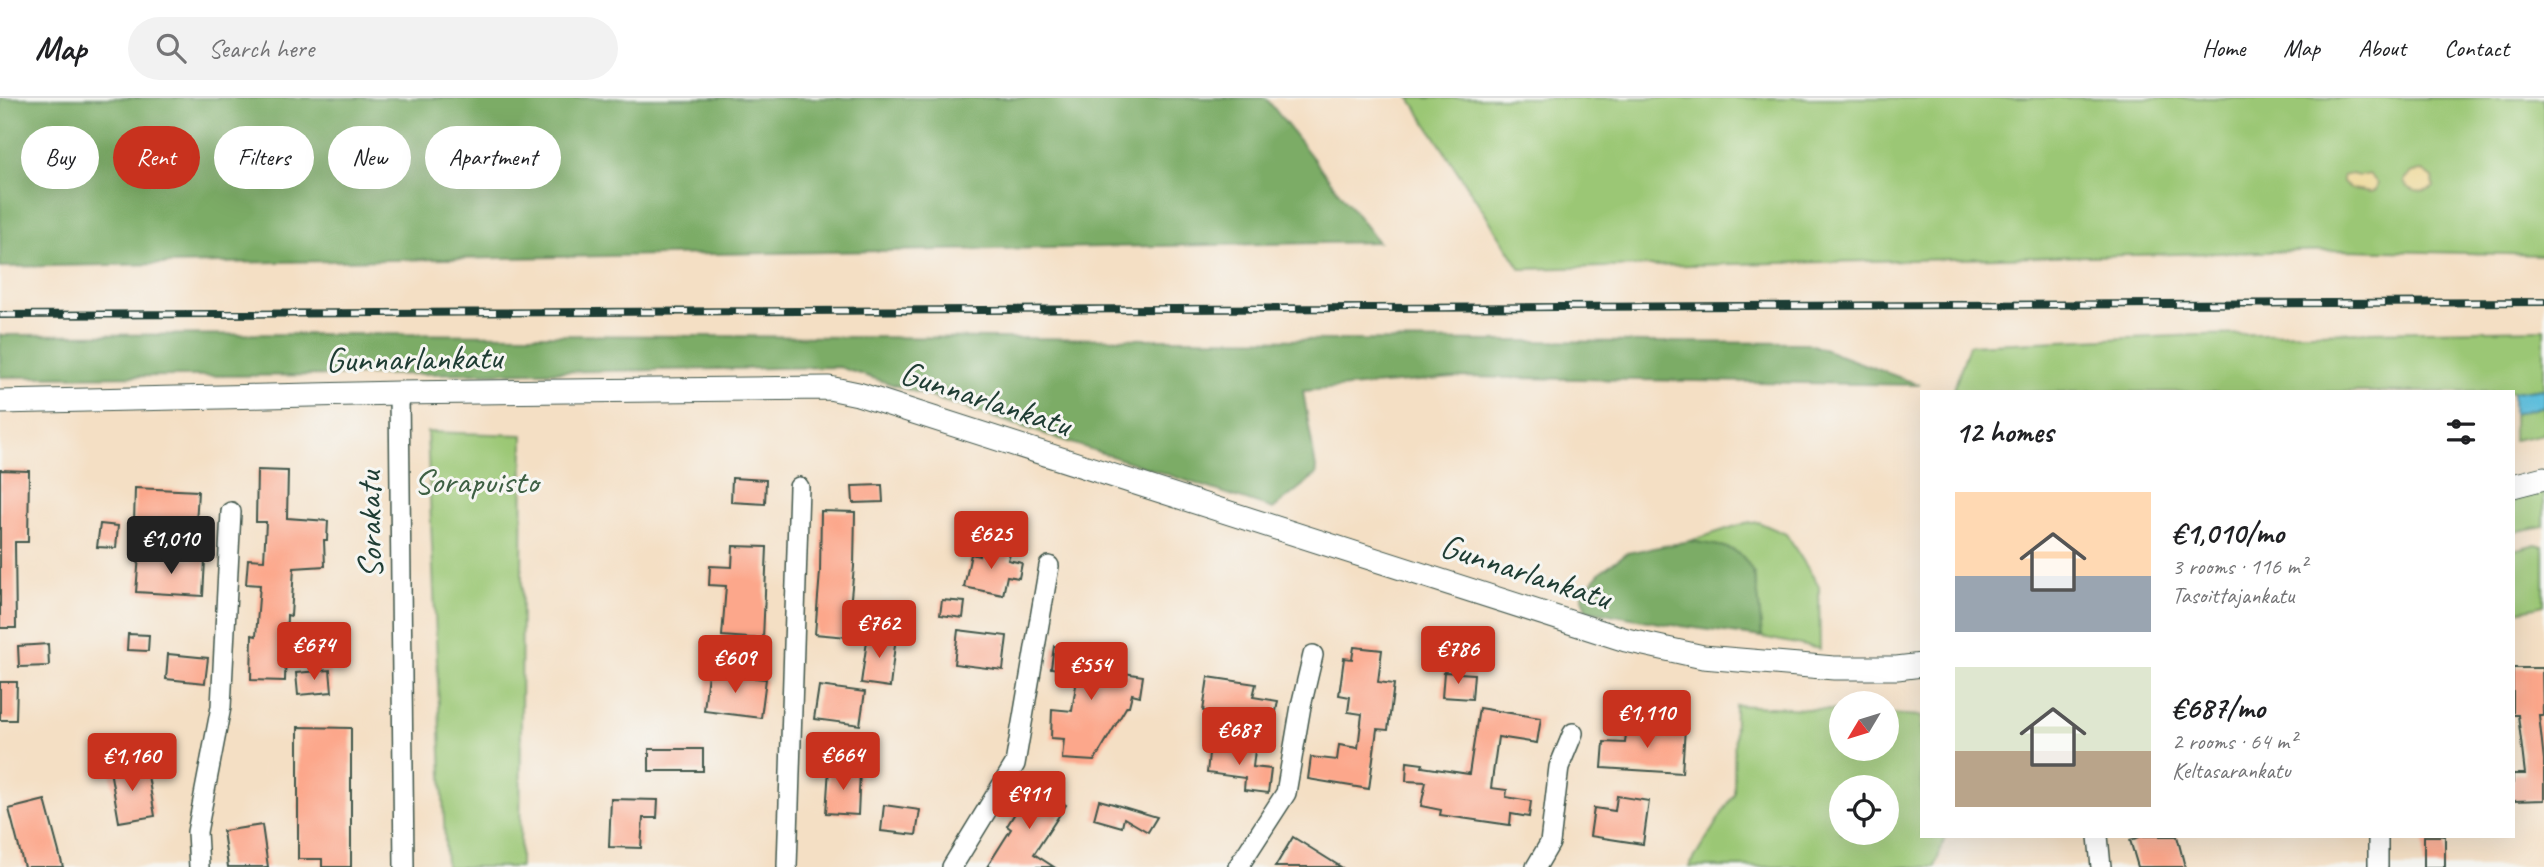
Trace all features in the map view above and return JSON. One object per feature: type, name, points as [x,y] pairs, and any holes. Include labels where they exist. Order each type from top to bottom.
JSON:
[{"type":"street","name":"Gunnarlankatu","points":[[0,402],[399,393],[829,388],[884,403],[1626,640],[1703,657],[1833,668],[1920,665]]},
{"type":"street","name":"Sorakatu","points":[[399,393],[404,867]]},
{"type":"street","points":[[2515,485],[2544,478]]},
{"type":"street","points":[[787,867],[799,487]]},
{"type":"street","points":[[199,867],[197,832],[221,707],[231,512]]},
{"type":"street","points":[[952,867],[1015,764],[1049,566]]},
{"type":"street","points":[[1238,867],[1286,793],[1313,655]]},
{"type":"street","points":[[1536,867],[1550,843],[1559,767],[1573,733]]},
{"type":"street","points":[[2098,838],[2101,867]]},
{"type":"street","points":[[2378,838],[2378,867]]},
{"type":"green space","points":[[0,98],[1266,98],[1378,242],[0,267]]},
{"type":"green space","points":[[1410,98],[2544,98],[2544,255],[2345,250],[1521,269]]},
{"type":"green space","points":[[2544,329],[2544,388],[2515,392],[1954,390],[1969,345],[2200,335]]},
{"type":"green space","points":[[367,334],[1807,343],[1920,385],[1465,377],[1303,391],[1317,474],[1273,509],[839,367],[361,375],[0,377],[0,335]]},
{"type":"green space","points":[[2544,406],[2544,434],[2515,440],[2515,413]]},
{"type":"green space","name":"Sorapuisto","points":[[427,432],[523,435],[520,867],[446,867]]},
{"type":"green space","points":[[2544,491],[2544,526],[2515,532],[2515,498]]},
{"type":"green space","points":[[1758,522],[1786,534],[1819,586],[1820,649],[1762,637],[1754,574],[1724,547],[1690,541],[1739,525]]},
{"type":"green space","points":[[1690,541],[1725,547],[1738,553],[1749,565],[1756,584],[1762,637],[1586,610],[1582,594],[1600,572],[1627,553]]},
{"type":"green space","points":[[2536,544],[2543,546],[2544,605],[2515,612],[2515,549]]},
{"type":"green space","points":[[1735,705],[1829,710],[1829,761],[1899,761],[1899,715],[1920,716],[1920,838],[1945,838],[1935,867],[1689,867],[1734,794]]},
{"type":"sand","points":[[2423,171],[2433,178],[2434,187],[2419,191],[2404,183],[2405,178],[2412,172]]},
{"type":"sand","points":[[2369,174],[2378,183],[2376,190],[2372,192],[2351,189],[2343,182],[2343,176]]},
{"type":"water","points":[[2544,388],[2544,406],[2515,413],[2515,392]]},
{"type":"building","points":[[0,470],[29,471],[28,542],[15,542],[16,628],[0,628]]},
{"type":"building","points":[[257,470],[288,471],[287,518],[328,521],[327,540],[324,540],[325,566],[294,568],[291,616],[287,615],[285,681],[251,680],[252,635],[256,636],[260,585],[246,584],[248,559],[264,560],[266,522],[256,522]]},
{"type":"building","points":[[732,478],[766,480],[765,504],[731,502]]},
{"type":"building","points":[[882,485],[883,502],[853,503],[852,486]]},
{"type":"building","points":[[135,488],[198,491],[196,525],[134,523]]},
{"type":"building","points":[[821,511],[855,512],[854,567],[847,637],[815,634]]},
{"type":"building","points":[[100,524],[118,526],[116,548],[97,547]]},
{"type":"building","points":[[733,546],[767,547],[763,639],[722,636],[726,586],[709,585],[710,566],[732,567]]},
{"type":"building","points":[[981,547],[1010,553],[1008,560],[1022,563],[1019,578],[1007,576],[1003,595],[964,587],[971,554],[979,556]]},
{"type":"building","points":[[139,556],[205,560],[203,596],[136,592]]},
{"type":"building","points":[[942,600],[965,602],[963,618],[940,615]]},
{"type":"building","points":[[958,630],[1007,636],[1003,670],[954,664]]},
{"type":"building","points":[[128,634],[149,635],[148,651],[127,650]]},
{"type":"building","points":[[868,634],[896,636],[890,687],[861,683]]},
{"type":"building","points":[[48,644],[49,666],[19,667],[18,646]]},
{"type":"building","points":[[1054,646],[1115,656],[1112,671],[1143,676],[1140,696],[1132,694],[1129,706],[1094,761],[1062,759],[1064,739],[1051,738],[1052,709],[1072,711],[1078,672],[1051,668]]},
{"type":"building","points":[[1354,647],[1382,650],[1378,682],[1394,684],[1388,730],[1377,729],[1369,789],[1308,779],[1311,757],[1337,760],[1339,745],[1358,748],[1362,714],[1348,712],[1350,697],[1339,695],[1344,658],[1352,659]]},
{"type":"building","points":[[168,654],[208,658],[205,683],[166,679]]},
{"type":"building","points":[[2515,668],[2542,668],[2543,715],[2539,715],[2544,760],[2544,800],[2515,801],[2515,774],[2525,774],[2518,715],[2515,715]]},
{"type":"building","points":[[330,670],[332,692],[298,695],[296,673]]},
{"type":"building","points":[[1444,672],[1474,674],[1472,699],[1442,697]]},
{"type":"building","points":[[708,673],[766,679],[761,718],[704,711]]},
{"type":"building","points":[[1208,677],[1256,684],[1253,697],[1278,701],[1274,722],[1203,711]]},
{"type":"building","points":[[0,682],[17,682],[16,720],[0,720]]},
{"type":"building","points":[[819,686],[865,692],[860,725],[814,719]]},
{"type":"building","points":[[1479,708],[1541,718],[1537,743],[1498,737],[1491,788],[1507,790],[1506,797],[1531,801],[1529,817],[1511,814],[1510,825],[1440,815],[1441,810],[1421,806],[1426,782],[1406,781],[1407,762],[1469,774]]},
{"type":"building","points":[[1627,725],[1685,728],[1682,773],[1602,768],[1604,742],[1625,743]]},
{"type":"building","points":[[298,727],[351,728],[351,867],[322,867],[322,859],[298,859]]},
{"type":"building","points":[[1210,744],[1255,750],[1253,767],[1271,769],[1268,793],[1244,790],[1245,778],[1207,773]]},
{"type":"building","points":[[649,749],[703,749],[703,771],[649,771]]},
{"type":"building","points":[[146,764],[155,816],[119,822],[110,770]]},
{"type":"building","points":[[829,768],[860,770],[858,815],[826,813]]},
{"type":"building","points":[[1033,784],[1066,805],[1034,854],[1054,867],[987,867],[1011,829],[1007,826]]},
{"type":"building","points":[[1617,796],[1649,801],[1643,844],[1590,836],[1594,808],[1615,811]]},
{"type":"building","points":[[611,799],[658,800],[657,818],[643,818],[641,848],[609,847]]},
{"type":"building","points":[[45,800],[63,867],[24,867],[9,809]]},
{"type":"building","points":[[1099,800],[1157,817],[1148,832],[1124,818],[1122,827],[1094,819]]},
{"type":"building","points":[[884,805],[920,810],[916,835],[881,831]]},
{"type":"building","points":[[262,825],[268,867],[228,867],[223,831]]},
{"type":"building","points":[[1293,837],[1341,867],[1275,867]]},
{"type":"building","points":[[2178,838],[2185,867],[2138,867],[2130,840]]},
{"type":"building","points":[[2424,838],[2445,838],[2445,867],[2424,867]]},
{"type":"railway","points":[[0,315],[2544,302]]}]
